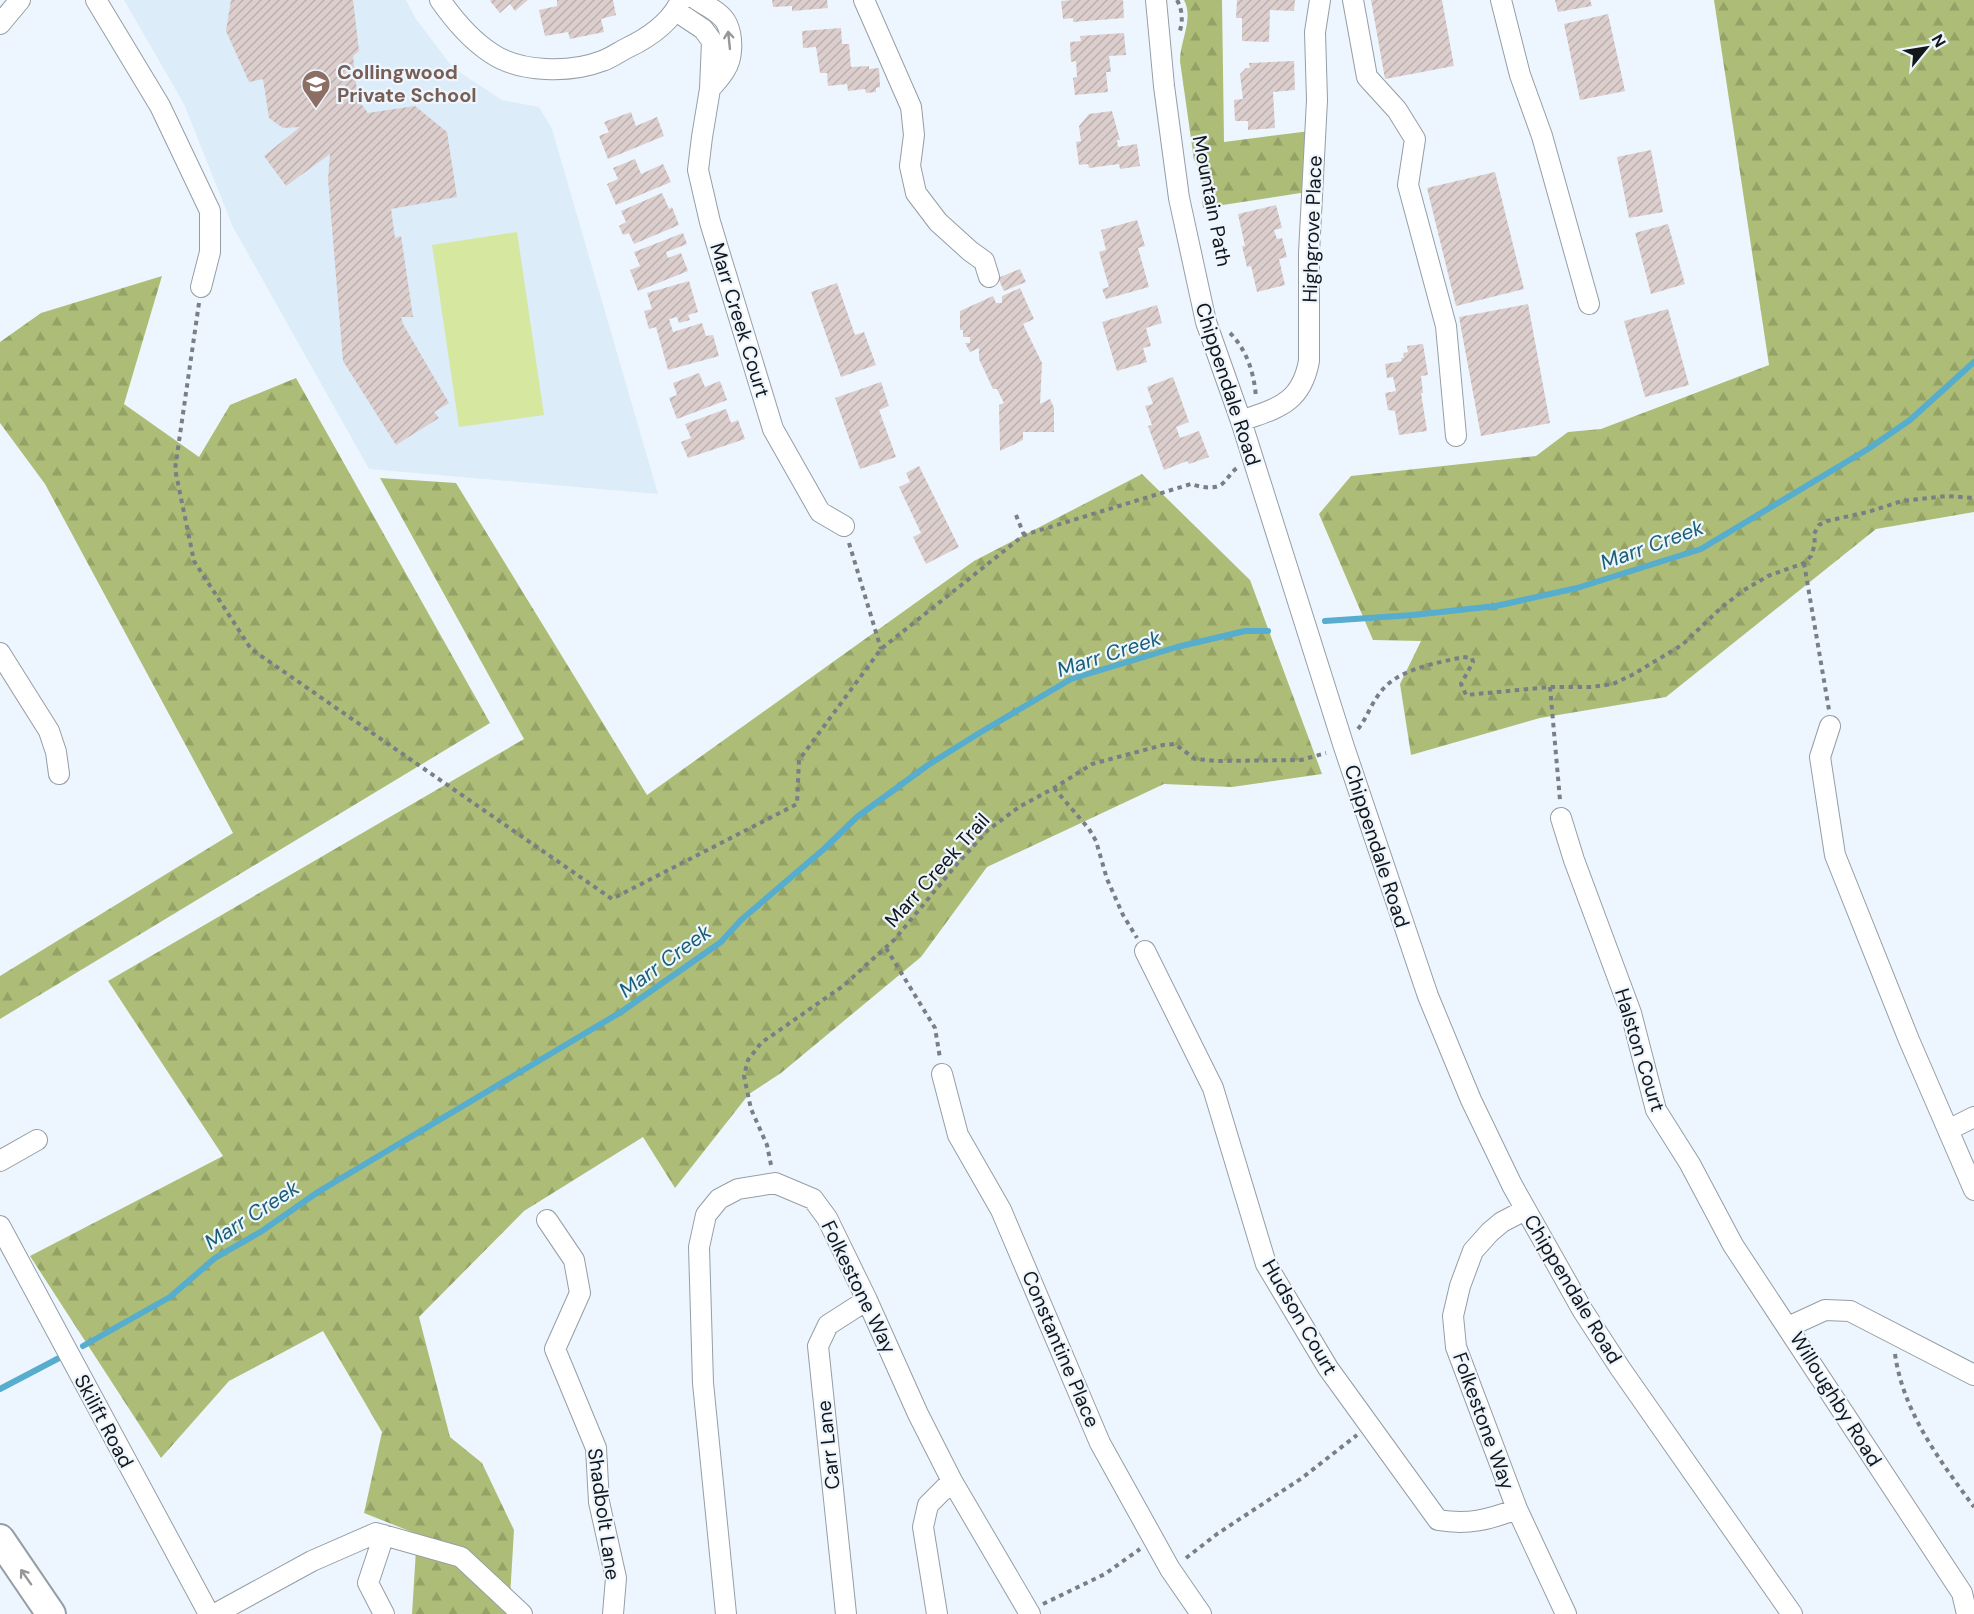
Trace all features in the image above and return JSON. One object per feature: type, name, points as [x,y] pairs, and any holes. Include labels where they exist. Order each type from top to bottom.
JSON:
[{"type":"highway","points":[[0,1539],[51,1614]]},
{"type":"street","points":[[0,24],[20,0]]},
{"type":"street","points":[[96,0],[160,106],[210,211],[210,252],[201,287]]},
{"type":"street","points":[[440,0],[455,21],[491,54],[537,69],[571,69],[602,61],[645,39],[678,6]]},
{"type":"street","name":"Marr Creek Court","points":[[697,0],[712,9],[726,22],[731,42],[730,60],[710,89]]},
{"type":"street","points":[[864,0],[911,107],[914,135],[910,166],[916,193],[938,222],[984,261],[989,277]]},
{"type":"street","name":"Chippendale Road","points":[[1156,0],[1164,86],[1179,198],[1206,322],[1241,421],[1344,747],[1428,996],[1471,1100],[1525,1210],[1583,1311],[1620,1368],[1792,1614]]},
{"type":"street","name":"Highgrove Place","points":[[1241,421],[1280,407],[1289,401],[1303,385],[1307,374],[1317,100],[1315,33],[1320,0]]},
{"type":"street","points":[[1353,0],[1368,76],[1397,110],[1415,139],[1408,185],[1446,326],[1456,436]]},
{"type":"street","points":[[1501,0],[1520,75],[1542,136],[1589,304]]},
{"type":"street","name":"Marr Creek Court","points":[[678,6],[703,29],[712,41],[710,89],[698,170],[710,222],[773,429],[820,512],[844,526]]},
{"type":"street","points":[[0,652],[49,731],[56,752],[59,774]]},
{"type":"street","points":[[1830,726],[1820,757],[1835,855],[1871,949],[1974,1190]]},
{"type":"street","name":"Halston Court","points":[[1561,818],[1574,860],[1631,1013],[1656,1110],[1690,1164],[1733,1245],[1788,1328]]},
{"type":"street","name":"Hudson Court","points":[[1145,951],[1213,1088],[1266,1263],[1328,1368],[1438,1520],[1455,1523],[1487,1520],[1517,1509]]},
{"type":"street","name":"Constantine Place","points":[[942,1074],[958,1135],[1001,1210],[1101,1443],[1170,1569],[1201,1614]]},
{"type":"street","points":[[1948,1130],[1974,1118]]},
{"type":"street","points":[[0,1161],[37,1140]]},
{"type":"street","points":[[726,1614],[702,1383],[699,1247],[706,1215],[719,1199],[738,1189],[776,1183]]},
{"type":"street","name":"Folkestone Way","points":[[776,1183],[813,1199],[827,1218],[918,1414],[952,1480],[1030,1613]]},
{"type":"street","name":"Folkestone Way","points":[[1525,1210],[1502,1222],[1473,1251],[1460,1286],[1453,1316],[1456,1347],[1517,1509],[1566,1614]]},
{"type":"street","name":"Shadbolt Lane","points":[[547,1220],[574,1260],[579,1293],[555,1349],[596,1448],[599,1502],[616,1578],[613,1614]]},
{"type":"street","name":"Skilift Road","points":[[0,1226],[209,1614]]},
{"type":"street","name":"Carr Lane","points":[[846,1614],[818,1346],[828,1325],[867,1300]]},
{"type":"street","name":"Willoughby Road","points":[[1967,1614],[1962,1593],[1788,1328],[1825,1310],[1850,1311],[1974,1376]]},
{"type":"street","points":[[937,1614],[923,1527],[928,1504],[952,1480]]},
{"type":"street","points":[[215,1614],[312,1561],[376,1533],[461,1557],[522,1614]]},
{"type":"street","points":[[384,1535],[368,1583],[384,1614]]},
{"type":"path","points":[[1177,0],[1182,10],[1183,20],[1178,36]]},
{"type":"path","points":[[201,287],[175,469],[194,561],[251,649],[612,899],[797,804],[800,760],[881,649],[1024,535],[1191,484],[1199,486],[1222,484],[1233,470],[1241,466]]},
{"type":"path","points":[[1226,324],[1244,350],[1253,376],[1257,402]]},
{"type":"path","points":[[1355,733],[1367,718],[1377,696],[1391,680],[1438,663],[1469,656],[1472,658],[1472,666],[1461,684],[1466,695],[1613,684],[1682,645],[1722,607],[1744,590],[1768,576],[1804,563],[1811,556],[1815,544],[1814,534],[1819,525],[1902,501],[1947,496],[1974,498]]},
{"type":"path","points":[[1016,515],[1024,535]]},
{"type":"path","points":[[844,526],[881,649]]},
{"type":"path","points":[[1804,563],[1825,681],[1830,726]]},
{"type":"path","points":[[1550,687],[1561,818]]},
{"type":"path","name":"Marr Creek Trail","points":[[776,1183],[767,1145],[748,1098],[744,1076],[748,1060],[761,1043],[843,986],[886,948],[988,830],[1019,807],[1092,764],[1162,745],[1175,744],[1196,759],[1218,761],[1301,760],[1333,751]]},
{"type":"path","points":[[1054,788],[1089,829],[1096,841],[1107,879],[1123,915],[1145,951]]},
{"type":"path","points":[[886,948],[935,1028],[942,1074]]},
{"type":"path","points":[[1900,1336],[1894,1352],[1908,1403],[1947,1471],[1974,1507]]},
{"type":"path","points":[[1170,1569],[1217,1534],[1302,1478],[1369,1425]]},
{"type":"path","points":[[1030,1613],[1056,1597],[1105,1574],[1154,1540]]},
{"type":"shaded area","points":[[124,0],[406,0],[416,19],[453,68],[502,100],[539,107],[552,129],[658,494],[369,469],[233,227],[184,104]]},
{"type":"green space","points":[[1184,0],[1222,0],[1224,142],[1310,131],[1307,192],[1203,208],[1202,178],[1194,160],[1180,61],[1188,15]]},
{"type":"green space","points":[[1714,0],[1974,0],[1974,512],[1876,529],[1666,697],[1540,718],[1411,755],[1400,684],[1421,641],[1373,640],[1319,514],[1351,476],[1536,456],[1568,432],[1601,429],[1769,365]]},
{"type":"green space","points":[[517,232],[544,415],[459,427],[432,245]]},
{"type":"green space","points":[[162,276],[124,404],[199,457],[230,405],[296,378],[490,723],[0,1019],[0,976],[233,833],[45,484],[0,423],[0,342],[41,313]]},
{"type":"green space","points":[[1142,474],[1250,580],[1322,774],[1232,787],[1164,784],[987,867],[921,957],[781,1073],[749,1094],[675,1188],[643,1137],[524,1211],[419,1317],[450,1437],[482,1463],[514,1530],[509,1614],[412,1614],[417,1534],[364,1513],[382,1432],[323,1331],[229,1381],[161,1458],[30,1256],[223,1156],[108,981],[524,739],[380,478],[456,483],[647,795],[974,561]]},
{"type":"building","name":"Collingwood Private School","points":[[231,0],[353,0],[359,51],[353,56],[358,100],[368,113],[415,106],[447,132],[457,197],[391,209],[395,238],[401,236],[413,317],[401,317],[403,324],[449,403],[434,412],[439,418],[396,445],[343,361],[328,179],[330,154],[286,186],[264,156],[300,127],[283,128],[269,118],[263,79],[249,82],[226,31]]},
{"type":"building","points":[[491,0],[528,0],[515,11],[510,4],[500,13]]},
{"type":"building","points":[[557,0],[613,0],[616,15],[601,19],[604,32],[570,39],[568,32],[545,36],[539,10],[557,6]]},
{"type":"building","points":[[772,0],[827,0],[828,8],[792,11],[792,6],[773,7]]},
{"type":"building","points":[[1123,0],[1124,18],[1073,22],[1073,18],[1063,19],[1061,1]]},
{"type":"building","points":[[1237,0],[1295,0],[1294,11],[1270,10],[1269,42],[1242,41],[1242,18],[1236,18]]},
{"type":"building","points":[[1371,0],[1442,0],[1454,66],[1385,79]]},
{"type":"building","points":[[1555,0],[1590,0],[1592,6],[1558,12]]},
{"type":"building","points":[[1608,14],[1625,91],[1580,100],[1564,24]]},
{"type":"building","points":[[841,28],[842,44],[849,44],[851,67],[879,68],[880,87],[876,88],[876,92],[866,93],[865,89],[848,91],[847,84],[828,86],[827,73],[820,73],[816,47],[803,48],[802,31]]},
{"type":"building","points":[[1124,33],[1126,55],[1109,56],[1111,72],[1106,72],[1108,92],[1075,95],[1073,78],[1077,77],[1076,61],[1071,62],[1070,42],[1081,41],[1080,36]]},
{"type":"building","points":[[1294,61],[1295,90],[1273,92],[1275,128],[1248,130],[1248,121],[1235,121],[1234,100],[1243,99],[1240,74],[1246,68],[1250,68],[1249,63]]},
{"type":"building","points":[[1112,111],[1120,140],[1117,140],[1118,147],[1137,144],[1140,166],[1120,169],[1119,164],[1089,168],[1088,164],[1079,165],[1076,142],[1081,141],[1079,126],[1089,114]]},
{"type":"building","points":[[631,112],[636,126],[657,117],[664,136],[608,159],[599,136],[609,132],[604,122]]},
{"type":"building","points":[[1651,150],[1663,212],[1629,218],[1617,157]]},
{"type":"building","points":[[635,159],[641,174],[663,164],[671,182],[616,205],[607,184],[618,179],[613,168]]},
{"type":"building","points":[[1495,172],[1524,289],[1456,306],[1427,188]]},
{"type":"building","points":[[662,193],[669,209],[672,207],[679,225],[634,244],[629,233],[623,235],[619,226],[626,222],[621,211]]},
{"type":"building","points":[[1276,205],[1282,228],[1274,230],[1277,239],[1282,238],[1287,257],[1279,259],[1285,285],[1257,292],[1251,266],[1247,267],[1238,214]]},
{"type":"building","points":[[1137,220],[1145,246],[1138,248],[1149,287],[1106,299],[1102,289],[1109,287],[1099,252],[1106,250],[1101,230]]},
{"type":"building","points":[[1668,224],[1685,284],[1651,294],[1635,233]]},
{"type":"building","points":[[683,233],[687,244],[666,252],[668,258],[681,253],[688,271],[638,291],[630,270],[640,266],[634,252]]},
{"type":"building","points":[[1020,269],[1026,282],[1004,291],[998,278]]},
{"type":"building","points":[[689,281],[698,312],[688,315],[690,320],[679,323],[677,317],[669,319],[673,332],[702,323],[706,336],[713,335],[719,356],[668,370],[656,327],[649,329],[644,311],[652,309],[647,293]]},
{"type":"building","points":[[837,283],[855,335],[864,332],[876,365],[841,377],[811,292]]},
{"type":"building","points":[[1020,288],[1034,319],[1023,324],[1042,363],[1040,404],[1050,399],[1054,408],[1054,432],[1023,432],[1023,440],[1000,451],[999,405],[1004,403],[997,389],[993,389],[979,359],[979,348],[970,352],[965,343],[970,343],[970,337],[963,337],[963,330],[960,330],[960,311],[993,296],[996,303],[1002,303],[1002,296]]},
{"type":"building","points":[[1528,304],[1550,423],[1481,436],[1459,317]]},
{"type":"building","points":[[1157,305],[1162,323],[1146,328],[1151,346],[1143,348],[1147,362],[1117,371],[1102,322]]},
{"type":"building","points":[[1668,309],[1689,385],[1645,397],[1624,321]]},
{"type":"building","points":[[1423,344],[1428,375],[1421,376],[1423,393],[1421,393],[1427,431],[1399,435],[1395,411],[1388,410],[1385,393],[1396,391],[1393,377],[1387,378],[1385,364],[1402,361],[1403,353],[1408,352],[1407,346]]},
{"type":"building","points":[[699,373],[705,387],[720,381],[727,400],[677,419],[669,398],[677,395],[673,383]]},
{"type":"building","points":[[1173,377],[1189,422],[1176,427],[1180,438],[1199,431],[1209,457],[1189,464],[1187,461],[1164,470],[1148,426],[1152,425],[1145,406],[1153,404],[1147,387]]},
{"type":"building","points":[[881,382],[889,406],[879,410],[896,457],[860,469],[835,398]]},
{"type":"building","points":[[726,409],[731,423],[738,420],[745,439],[688,458],[681,442],[691,438],[685,424]]},
{"type":"building","points":[[919,466],[959,547],[926,564],[913,537],[921,533],[899,487],[910,482],[906,473]]},
{"type":"waterway","name":"Marr Creek","points":[[1325,621],[1496,606],[1577,588],[1701,549],[1868,449],[1910,420],[1974,362]]},
{"type":"waterway","name":"Marr Creek","points":[[83,1346],[170,1297],[215,1258],[262,1231],[318,1192],[621,1012],[721,942],[741,920],[824,849],[857,817],[928,765],[981,732],[1071,679],[1177,647],[1245,631],[1268,631]]},
{"type":"waterway","name":"Marr Creek","points":[[0,1389],[61,1357]]},
{"type":"place","name":"Collingwood Private School","points":[[316,110]]}]
